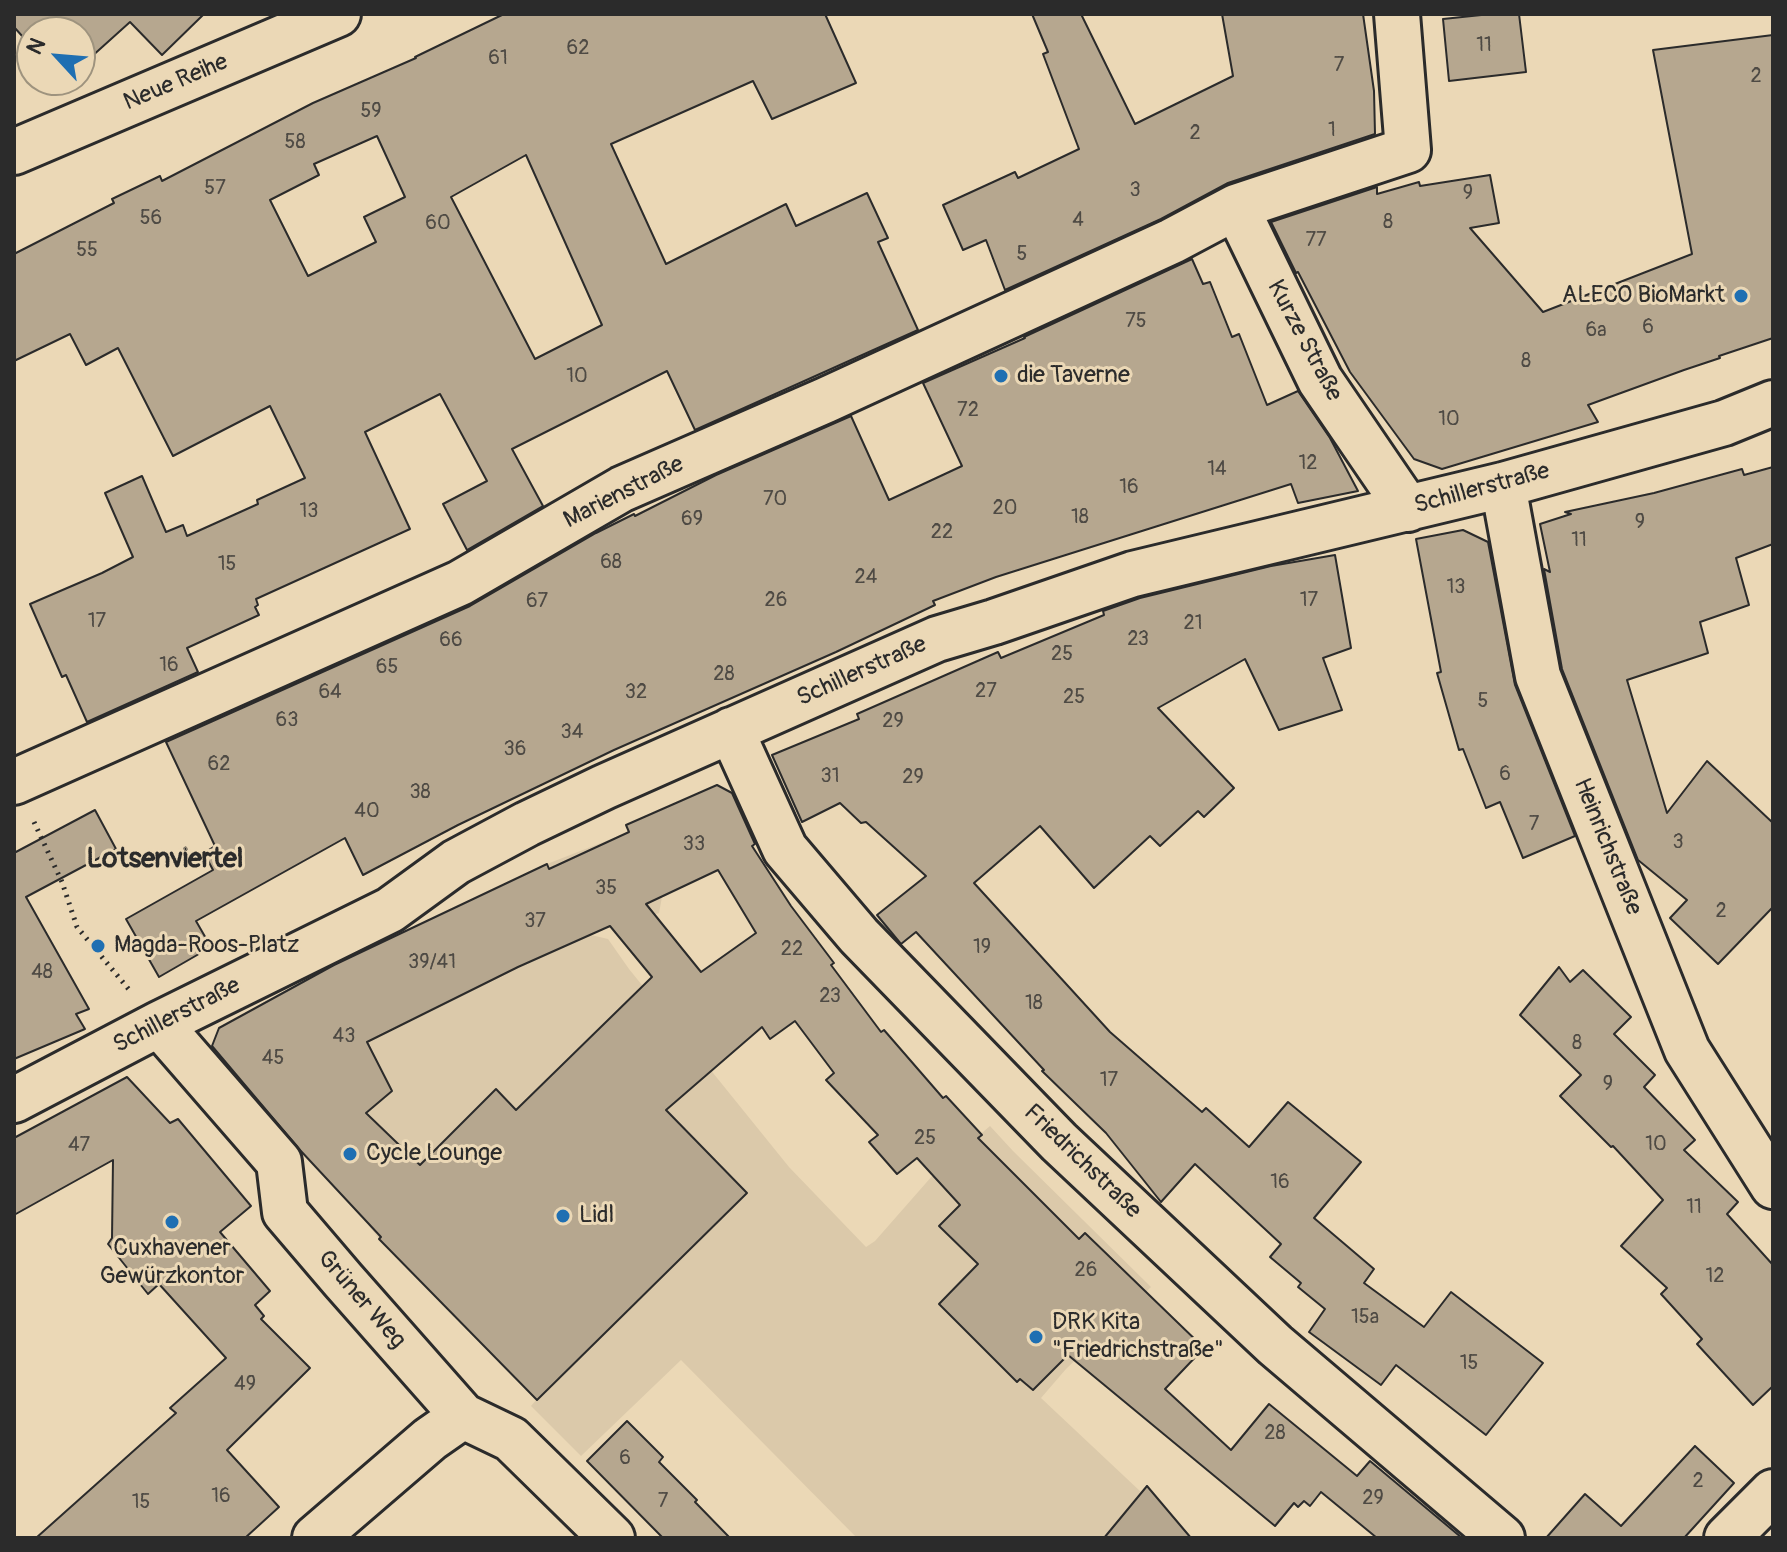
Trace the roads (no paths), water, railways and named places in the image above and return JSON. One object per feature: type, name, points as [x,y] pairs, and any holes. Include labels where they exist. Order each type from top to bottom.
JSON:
[{"type":"street","name":"Neue Reihe","points":[[14,152],[338,14]]},
{"type":"street","name":"Marienstraße","points":[[14,782],[460,583],[622,489],[826,400],[1172,241],[1236,207],[1408,150],[1397,14]]},
{"type":"street","name":"Kurze Straße","points":[[1236,207],[1320,380],[1408,509]]},
{"type":"street","name":"Schillerstraße","points":[[14,1100],[159,1024],[390,910],[456,862],[527,824],[937,639],[1133,574],[1503,485],[1724,423],[1773,403]]},
{"type":"street","name":"Heinrichstraße","points":[[1503,485],[1538,676],[1687,1050],[1773,1186]]},
{"type":"street","name":"Friedrichstraße","points":[[731,730],[785,849],[859,936],[1059,1142],[1275,1345],[1502,1538]]},
{"type":"street","name":"Grüner Weg","points":[[159,1024],[279,1162],[285,1212],[463,1416],[511,1439],[612,1538]]},
{"type":"street","points":[[315,1538],[430,1439],[463,1416]]},
{"type":"street","points":[[1727,1538],[1773,1492]]},
{"type":"place","name":"ALECO BioMarkt","points":[[1741,296]]},
{"type":"place","name":"die Taverne","points":[[1001,376]]},
{"type":"place","name":"Magda-Roos-Platz","points":[[98,946]]},
{"type":"place","name":"Cycle Lounge","points":[[350,1154]]},
{"type":"place","name":"Lidl","points":[[563,1216]]},
{"type":"place","name":"Cuxhavener Gewürzkontor","points":[[172,1222]]},
{"type":"place","name":"DRK Kita \"Friedrichstraße\"","points":[[1036,1337]]},
{"type":"district","name":"Lotsenviertel","points":[[165,860]]}]
